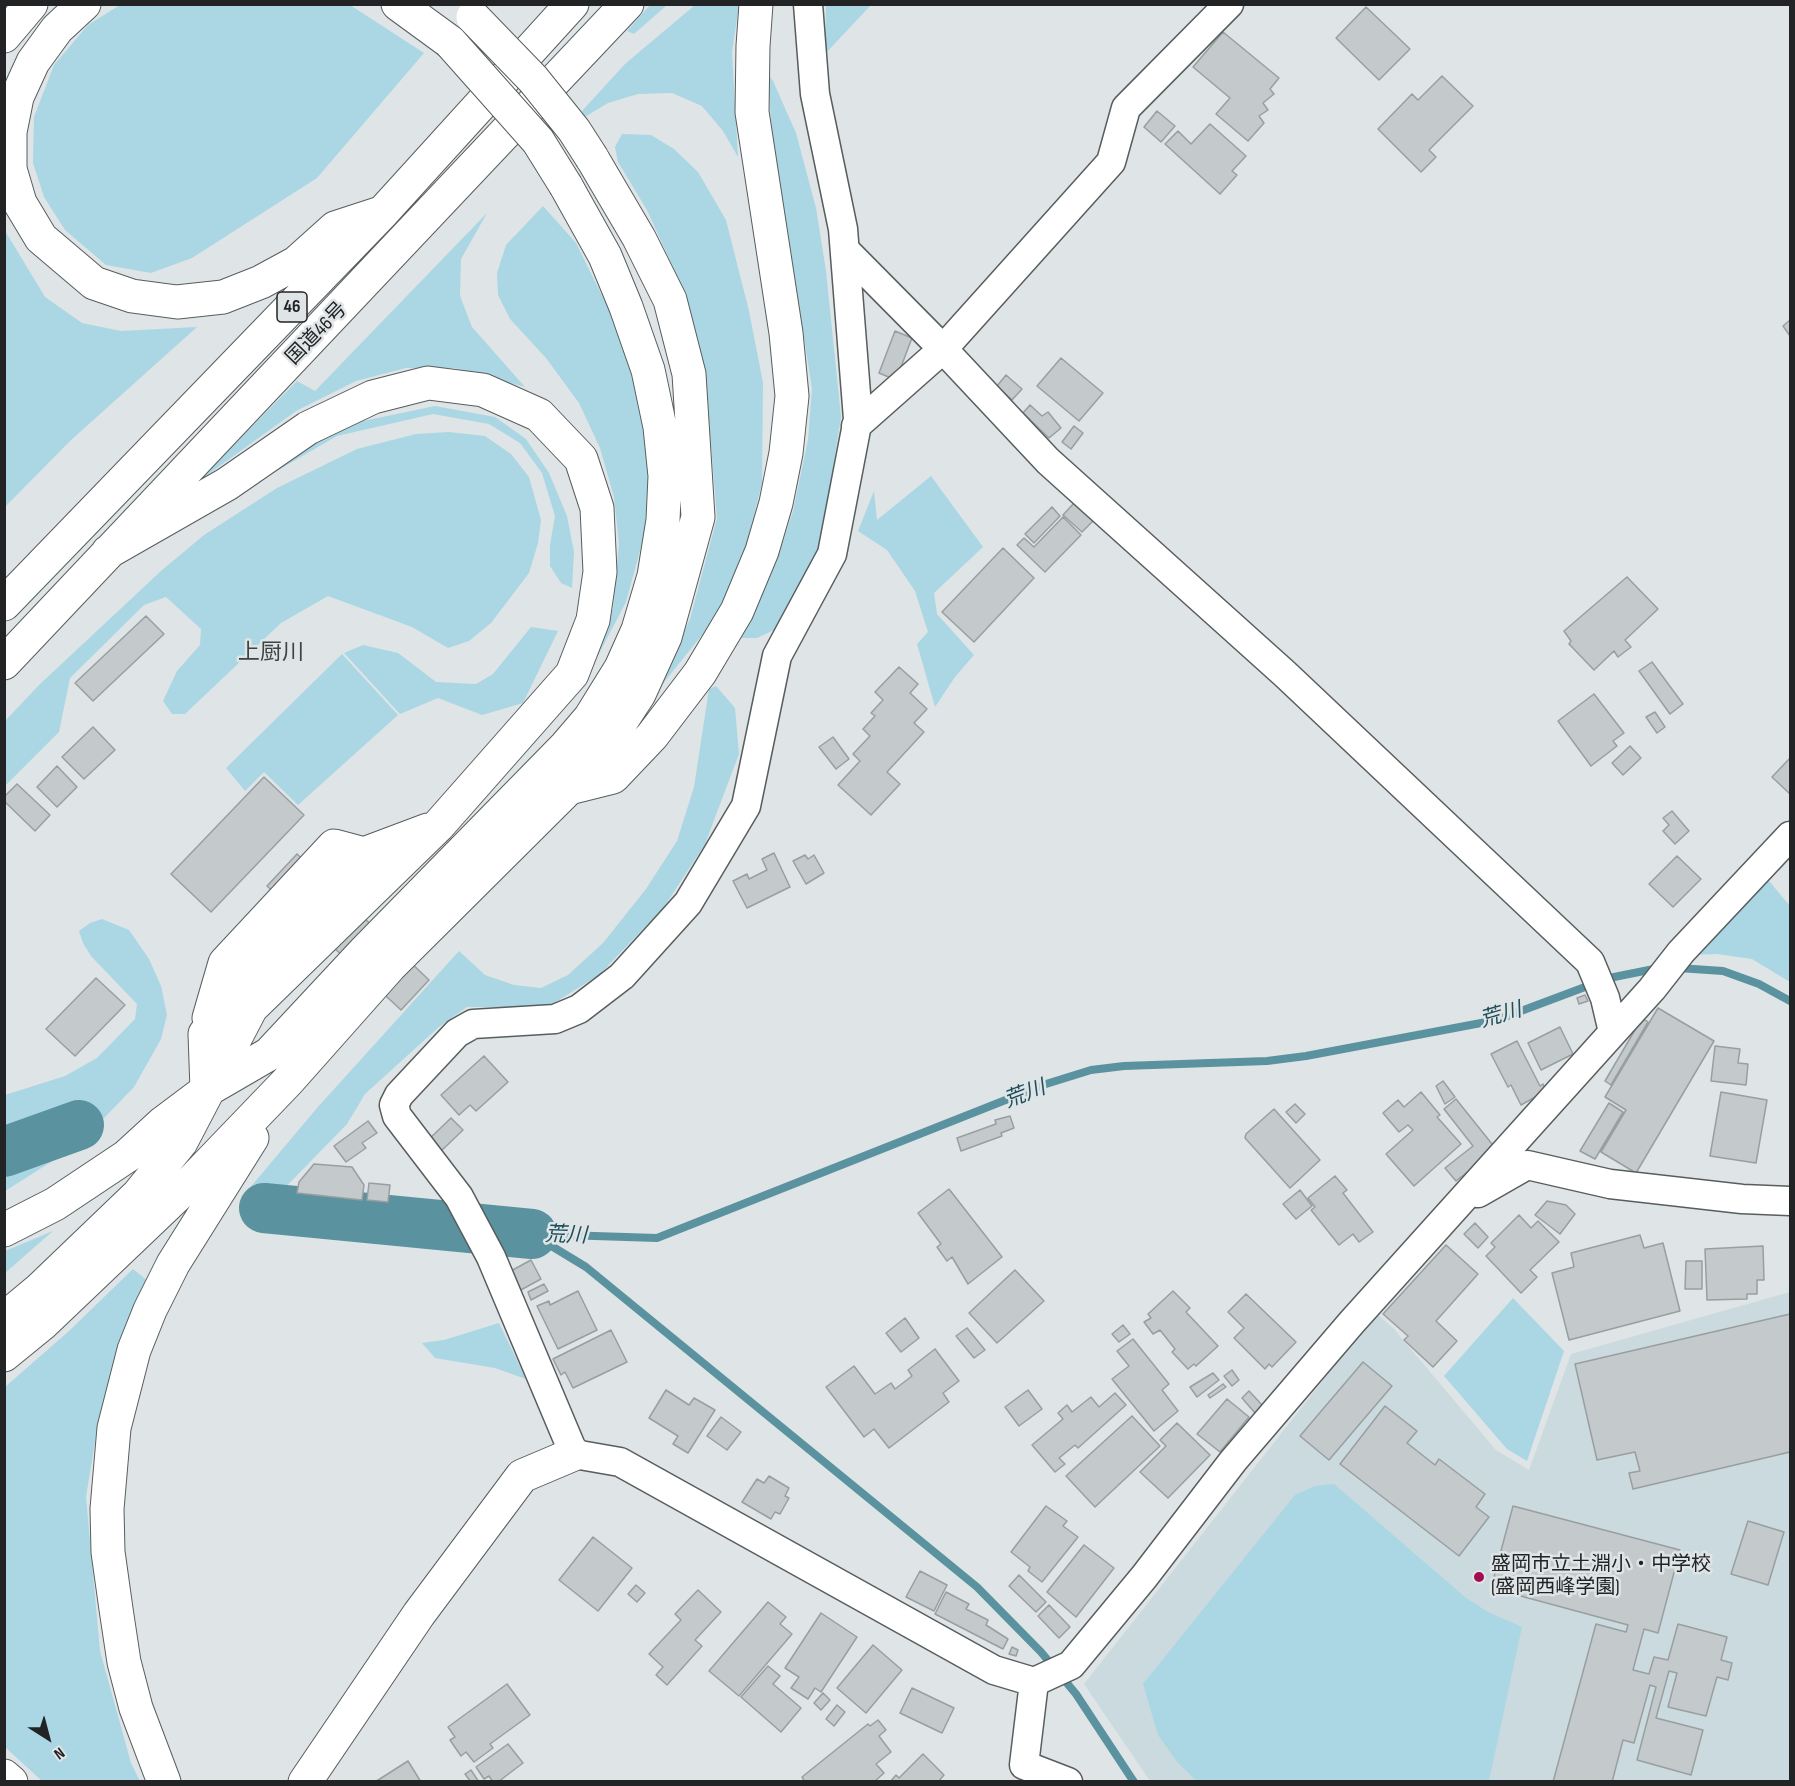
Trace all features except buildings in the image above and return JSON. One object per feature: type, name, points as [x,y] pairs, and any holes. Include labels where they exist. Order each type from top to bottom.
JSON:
[{"type":"main road","points":[[4,36],[31,4]]},
{"type":"main road","points":[[84,4],[57,29],[33,63],[17,97],[10,132],[10,169],[20,203],[41,238],[94,283],[132,296],[166,300],[223,297],[261,282],[296,263],[335,228],[383,212]]},
{"type":"main road","points":[[4,1230],[55,1204],[127,1156],[163,1123],[207,1090],[269,1054],[366,950],[553,760],[591,718],[621,668],[638,630],[654,576],[663,520],[665,476],[660,427],[641,349],[605,256],[538,141],[450,42],[398,4]]},
{"type":"main road","name":"国道46号","points":[[4,604],[383,212],[572,4]]},
{"type":"main road","name":"国道46号","points":[[4,663],[627,4]]},
{"type":"main road","points":[[569,788],[614,777],[652,736],[700,673],[737,611],[762,551],[776,503],[786,453],[792,396],[786,333],[752,112],[756,4]]},
{"type":"main road","points":[[4,1355],[42,1324],[190,1183],[288,1081],[391,965],[594,763],[639,694],[665,637],[698,517],[689,374],[670,300],[639,238],[574,130],[533,80],[465,11]]},
{"type":"main road","points":[[108,552],[226,484],[308,428],[373,397],[428,383],[483,390],[538,415],[581,459],[597,508],[600,572],[592,620],[572,674],[518,735],[440,837],[364,854],[261,961],[205,1034],[207,1090]]},
{"type":"main road","points":[[4,1319],[138,1195],[181,1142],[251,1008],[440,837],[553,760]]},
{"type":"main road","points":[[164,1782],[136,1708],[124,1662],[116,1609],[108,1552],[106,1509],[114,1428],[134,1350],[150,1310],[173,1264],[288,1081]]},
{"type":"main road","points":[[305,1782],[420,1614],[522,1476],[574,1454]]},
{"type":"main road","points":[[4,1776],[11,1782]]},
{"type":"street","points":[[808,4],[815,94],[843,229],[856,426],[832,554],[777,656],[746,806],[688,903],[622,976],[579,1009],[555,1019],[473,1024],[457,1033],[399,1095],[394,1105],[397,1116],[459,1197],[491,1257],[574,1454],[620,1462],[994,1670],[1037,1680],[1071,1665],[1144,1577],[1233,1461],[1453,1208],[1652,989],[1681,952],[1791,836]]},
{"type":"street","points":[[856,426],[943,349],[1111,162],[1126,108],[1229,4]]},
{"type":"street","points":[[845,250],[943,349],[1048,461],[1285,674],[1590,962],[1613,1032]]},
{"type":"street","points":[[1453,1208],[1527,1165],[1610,1184],[1742,1199],[1791,1201]]},
{"type":"street","points":[[1037,1680],[1024,1773],[1068,1782]]},
{"type":"shaded area","points":[[120,5],[350,5],[424,53],[317,178],[192,258],[151,273],[106,265],[65,230],[44,197],[33,163],[34,117],[54,65],[88,25]]},
{"type":"shaded area","points":[[650,5],[667,5],[634,34],[627,31]]},
{"type":"shaded area","points":[[695,5],[739,5],[732,52],[738,157],[723,131],[702,106],[672,93],[638,94],[608,103],[583,118],[582,111],[625,64]]},
{"type":"shaded area","points":[[826,5],[871,5],[825,54],[826,7]]},
{"type":"shaded area","points":[[767,73],[773,81],[796,133],[816,208],[826,271],[841,417],[820,549],[776,629],[757,638],[738,638],[777,560],[793,511],[808,440],[812,389],[772,131]]},
{"type":"shaded area","points":[[622,134],[651,135],[674,149],[698,172],[726,220],[749,311],[763,383],[762,483],[743,558],[714,620],[653,696],[690,619],[717,518],[705,374],[683,290],[647,210],[618,162],[615,147]]},
{"type":"shaded area","points":[[543,206],[576,243],[609,310],[630,367],[645,429],[648,472],[645,532],[626,602],[591,669],[613,608],[619,544],[614,497],[600,448],[579,403],[546,358],[510,319],[498,295],[497,273],[506,245]]},
{"type":"shaded area","points":[[487,213],[461,259],[460,296],[472,327],[525,387],[455,368],[406,368],[356,381],[296,411],[196,483],[297,381],[315,391]]},
{"type":"shaded area","points":[[4,229],[45,297],[82,323],[121,331],[197,327],[70,441],[5,507]]},
{"type":"shaded area","points":[[435,406],[495,417],[526,439],[549,473],[567,516],[574,552],[572,588],[561,583],[550,566],[550,545],[555,516],[542,473],[520,443],[489,424],[433,414],[337,436],[254,484],[312,442],[344,425]]},
{"type":"shaded area","points":[[449,432],[485,436],[511,454],[529,477],[541,520],[538,543],[529,573],[491,623],[469,641],[448,648],[412,627],[328,596],[281,623],[185,714],[172,714],[163,701],[177,671],[200,645],[201,629],[166,597],[144,605],[70,678],[59,732],[5,786],[5,721],[39,685],[161,571],[204,535],[277,488],[357,449],[416,434]]},
{"type":"shaded area","points":[[931,476],[983,547],[934,593],[937,614],[974,655],[955,677],[935,707],[917,644],[928,632],[915,591],[887,550],[858,531],[874,491],[877,520]]},
{"type":"shaded area","points":[[531,627],[558,631],[523,703],[482,715],[438,698],[400,714],[344,653],[363,645],[398,653],[436,682],[476,684],[493,674]]},
{"type":"shaded area","points":[[342,654],[398,715],[298,805],[264,772],[245,791],[226,768]]},
{"type":"shaded area","points":[[716,686],[735,708],[739,754],[705,844],[664,907],[599,975],[554,1003],[530,1007],[467,1007],[440,1026],[365,1094],[347,1124],[274,1199],[248,1190],[317,1108],[459,951],[485,975],[514,985],[541,988],[568,975],[603,943],[646,889],[677,841],[694,787],[709,689]]},
{"type":"shaded area","points":[[1764,875],[1790,906],[1790,982],[1752,959],[1717,954],[1689,955]]},
{"type":"shaded area","points":[[102,919],[129,930],[149,959],[161,986],[167,1015],[161,1039],[134,1087],[78,1145],[5,1191],[5,1095],[65,1076],[97,1058],[135,1019],[137,1004],[91,956],[79,931],[90,923]]},
{"type":"shaded area","points":[[53,1231],[5,1273],[5,1251]]},
{"type":"shaded area","points":[[133,1269],[149,1282],[122,1339],[99,1417],[86,1497],[100,1651],[131,1763],[140,1781],[42,1781],[5,1747],[5,1387],[69,1331]]},
{"type":"shaded area","name":"盛岡市立土淵小・中学校 (盛岡西峰学園)","points":[[1790,1292],[1790,1781],[1150,1781],[1084,1684],[1376,1313],[1393,1328],[1496,1450],[1529,1470],[1571,1354]]},
{"type":"shaded area","points":[[1513,1298],[1564,1351],[1527,1461],[1507,1449],[1444,1376]]},
{"type":"shaded area","points":[[499,1323],[526,1379],[495,1368],[435,1358],[422,1343],[444,1340]]},
{"type":"shaded area","points":[[1334,1484],[1466,1598],[1488,1612],[1522,1627],[1489,1781],[1197,1781],[1178,1763],[1158,1735],[1143,1684],[1295,1495],[1315,1486]]},
{"type":"waterway","name":"荒川","points":[[532,1234],[657,1238],[1046,1084],[1091,1070],[1124,1066],[1267,1061],[1306,1056],[1497,1020],[1609,978],[1659,968]]},
{"type":"waterway","name":"荒川","points":[[1678,968],[1723,971],[1759,984],[1790,1001]]},
{"type":"waterway","name":"荒川","points":[[4,1152],[79,1125]]},
{"type":"waterway","name":"荒川","points":[[264,1208],[532,1234]]},
{"type":"waterway","points":[[535,1236],[586,1267],[977,1587],[1041,1652],[1076,1694],[1134,1782]]},
{"type":"place","name":"盛岡市立土淵小・中学校 (盛岡西峰学園)","points":[[1479,1577]]},
{"type":"district","name":"上厨川","points":[[271,653]]}]
